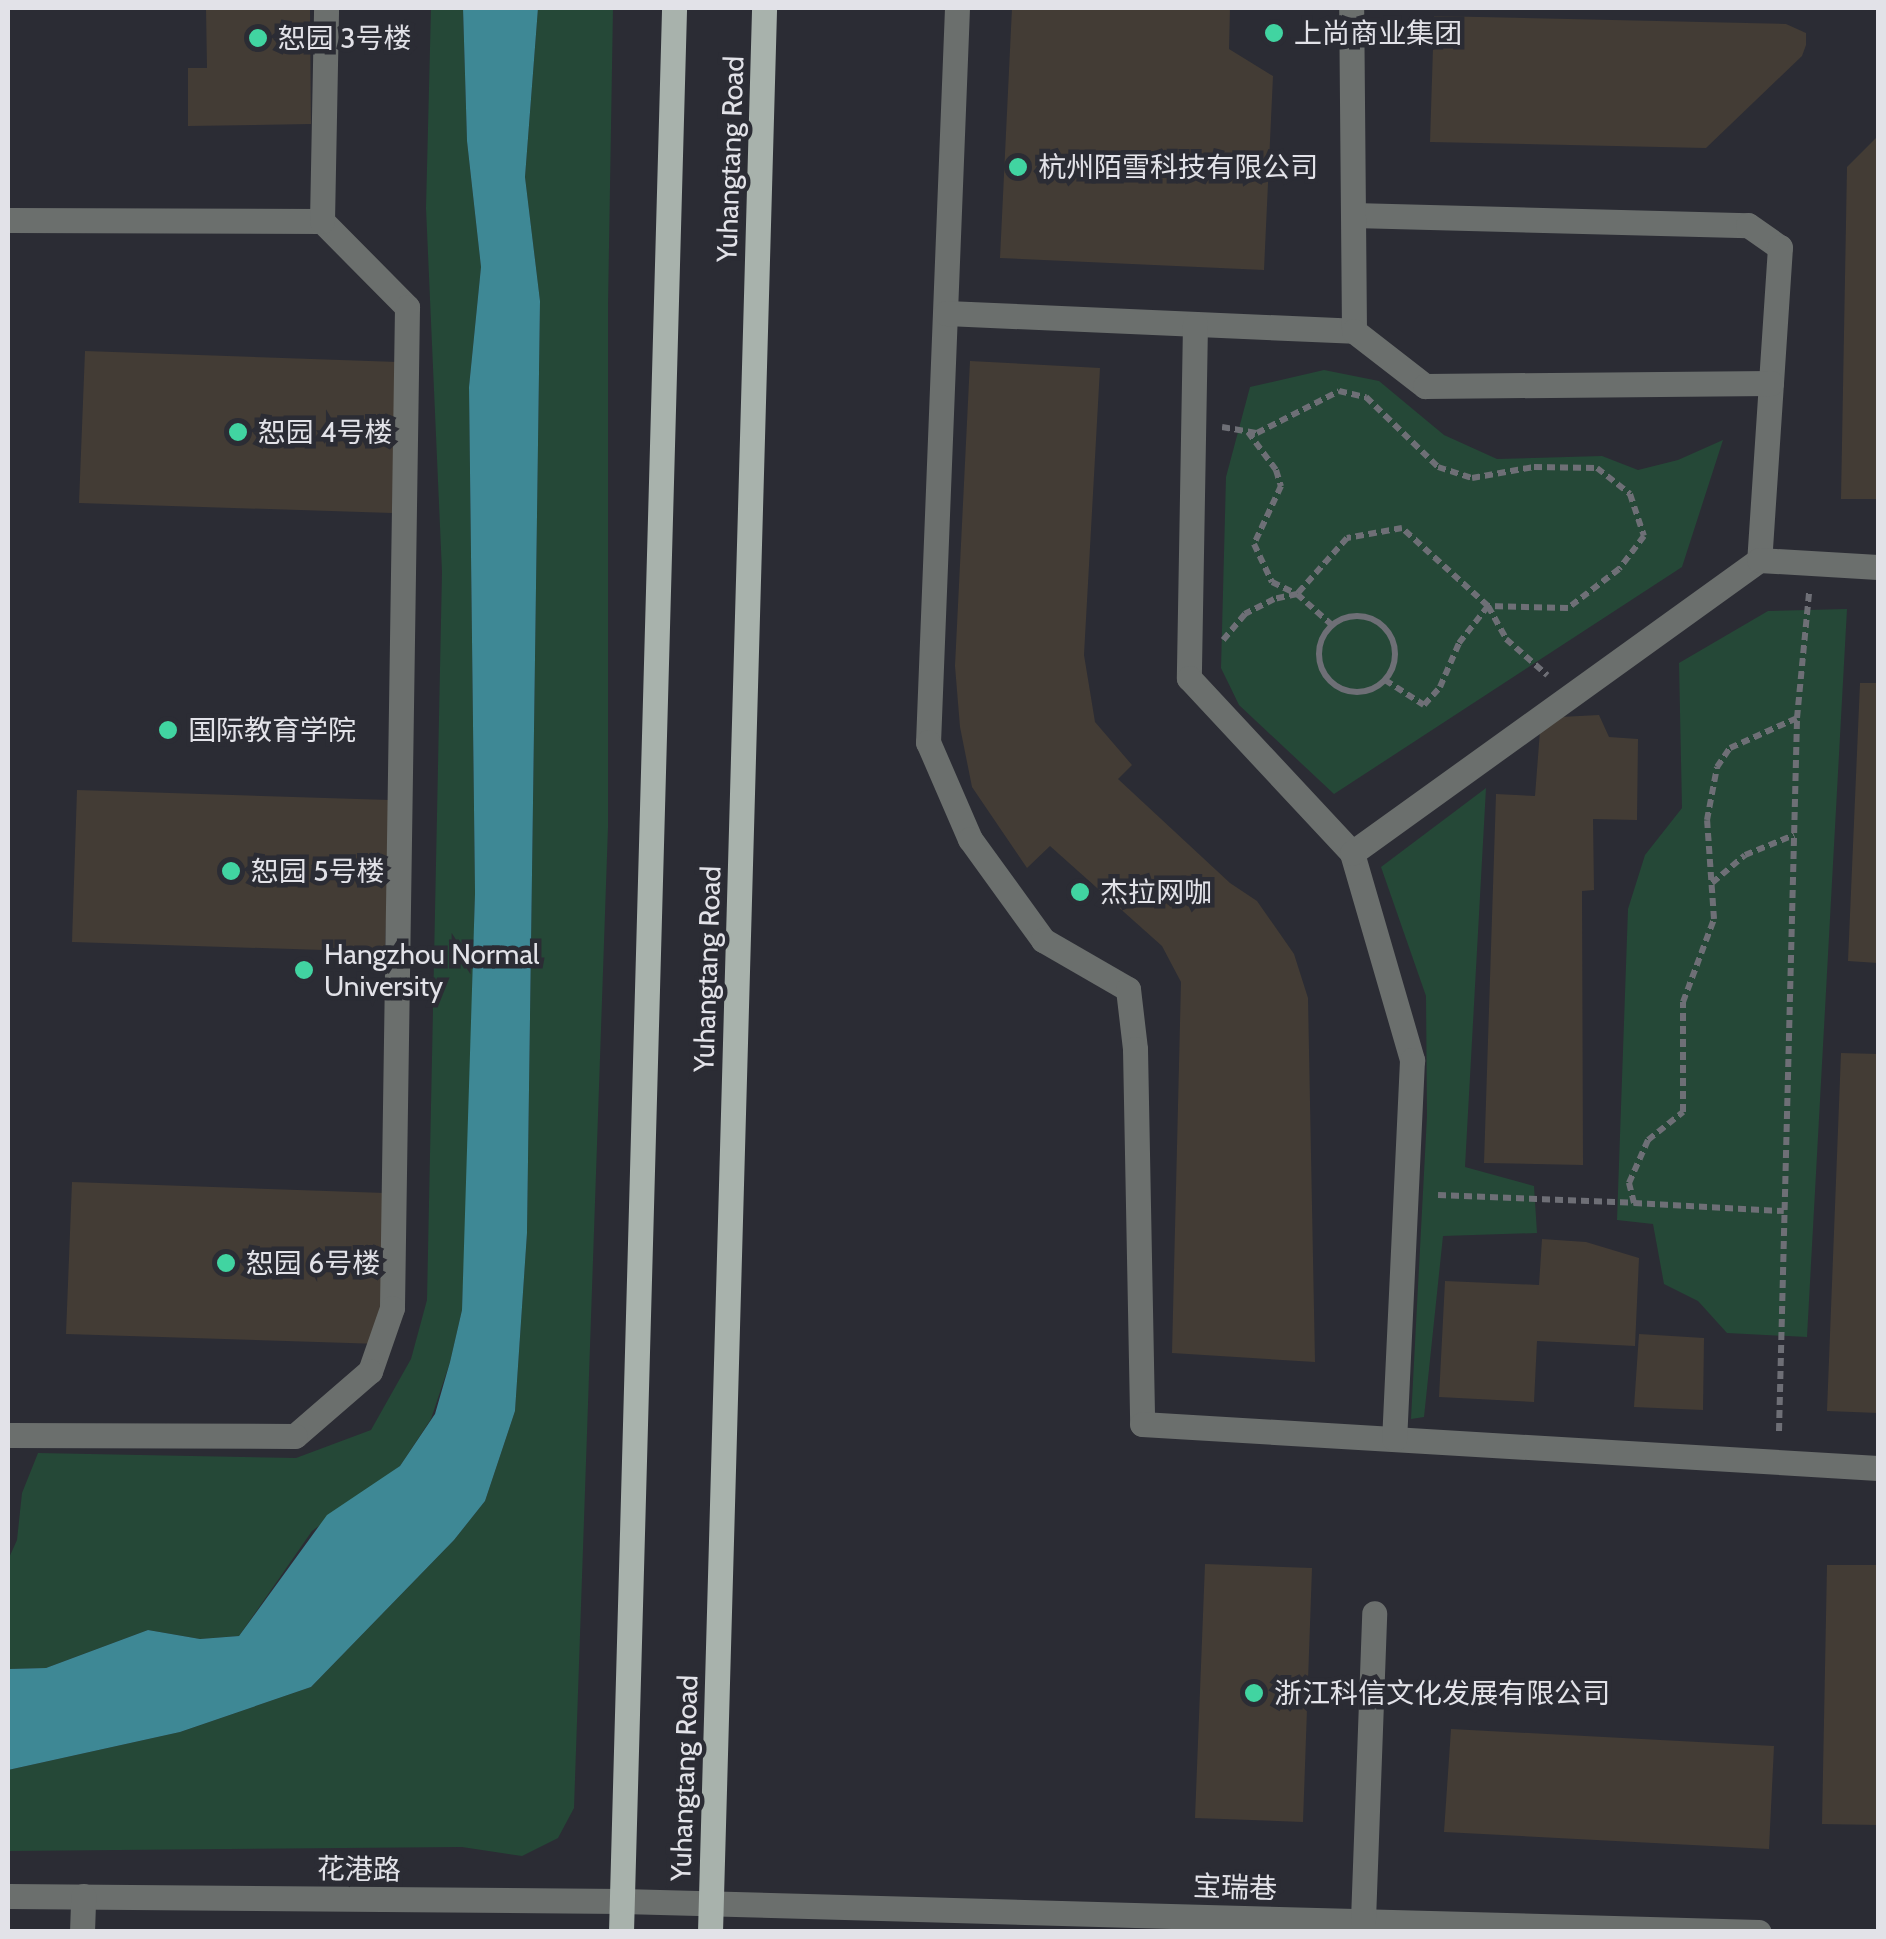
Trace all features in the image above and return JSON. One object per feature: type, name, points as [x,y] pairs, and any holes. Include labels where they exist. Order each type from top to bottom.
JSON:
[{"type":"main road","name":"Yuhangtang Road","points":[[621,1932],[674,8]]},
{"type":"main road","name":"Yuhangtang Road","points":[[710,1932],[764,8]]},
{"type":"street","points":[[8,1435],[295,1436],[370,1371],[392,1308],[407,307],[322,220],[326,8]]},
{"type":"street","points":[[957,8],[928,742],[970,839],[1042,940],[1128,988],[1135,1049],[1142,1424],[1878,1468]]},
{"type":"street","points":[[1350,8],[1354,331]]},
{"type":"street","points":[[1353,215],[1748,226],[1780,247],[1759,560]]},
{"type":"street","points":[[8,220],[322,220]]},
{"type":"street","points":[[946,313],[1354,331],[1425,386],[1771,383]]},
{"type":"street","points":[[1196,324],[1189,678],[1352,853],[1412,1060],[1394,1439]]},
{"type":"street","points":[[1352,853],[1759,560],[1878,567]]},
{"type":"street","points":[[1363,1920],[1374,1612]]},
{"type":"street","name":"花港路","points":[[8,1896],[710,1903]]},
{"type":"street","points":[[82,1932],[83,1896]]},
{"type":"street","name":"宝瑞巷","points":[[710,1903],[1758,1932]]},
{"type":"path","points":[[1194,422],[1256,432],[1338,391],[1366,397],[1438,467],[1472,478],[1534,467],[1598,468],[1630,494],[1644,536],[1619,569],[1568,608],[1488,606]]},
{"type":"path","points":[[1248,431],[1276,470],[1280,486],[1254,544],[1272,582],[1297,594],[1332,625]]},
{"type":"path","points":[[1189,678],[1244,614],[1274,599],[1297,594],[1347,538],[1402,528],[1488,606],[1506,639],[1542,666],[1562,702]]},
{"type":"path","points":[[1779,1462],[1796,718],[1812,563]]},
{"type":"path","points":[[1384,680],[1424,705],[1440,687],[1459,643],[1488,606]]},
{"type":"path","points":[[1356,615],[1380,623],[1389,632],[1395,657],[1384,680],[1374,688],[1350,692],[1329,680],[1319,658],[1324,635],[1332,625],[1356,615]]},
{"type":"path","points":[[1634,1203],[1628,1183],[1648,1140],[1683,1112],[1682,1002],[1714,919],[1707,820],[1716,767],[1730,748],[1796,718]]},
{"type":"path","points":[[1712,883],[1745,855],[1794,835]]},
{"type":"path","points":[[1406,1194],[1784,1211]]},
{"type":"green space","points":[[431,8],[463,8],[467,141],[481,267],[469,387],[475,893],[467,1194],[462,1310],[450,1362],[431,1419],[400,1466],[312,1531],[239,1636],[200,1639],[148,1630],[46,1668],[8,1669],[8,1560],[17,1540],[22,1493],[38,1453],[296,1458],[371,1430],[411,1359],[427,1300],[442,572],[426,208]]},
{"type":"green space","points":[[538,8],[613,8],[608,306],[608,827],[574,1808],[558,1838],[522,1856],[462,1847],[8,1851],[8,1770],[180,1732],[311,1687],[454,1540],[485,1501],[515,1411],[527,1233],[540,301],[525,177]]},
{"type":"green space","points":[[1324,370],[1379,381],[1444,435],[1497,459],[1602,456],[1638,470],[1678,460],[1723,440],[1682,567],[1334,794],[1239,705],[1221,668],[1226,477],[1250,387]]},
{"type":"green space","points":[[1847,609],[1807,1337],[1727,1333],[1698,1301],[1664,1284],[1653,1224],[1617,1220],[1628,909],[1645,855],[1682,808],[1679,663],[1768,611]]},
{"type":"green space","points":[[1486,788],[1465,1167],[1534,1186],[1537,1233],[1443,1236],[1424,1417],[1411,1419],[1427,1116],[1426,996],[1381,867]]},
{"type":"water","points":[[463,8],[538,8],[525,177],[540,301],[527,1233],[515,1411],[485,1501],[454,1540],[311,1687],[180,1732],[8,1770],[8,1669],[46,1668],[148,1630],[200,1639],[239,1636],[327,1515],[400,1466],[435,1414],[450,1362],[462,1310],[475,893],[469,387],[481,267],[467,141]]},
{"type":"building","name":"恕园 3号楼","points":[[206,8],[310,8],[311,124],[188,126],[188,68],[207,68]]},
{"type":"building","points":[[1012,8],[1230,8],[1229,49],[1273,76],[1264,270],[1000,258]]},
{"type":"building","points":[[1434,16],[1786,24],[1806,33],[1806,45],[1802,56],[1706,148],[1430,142]]},
{"type":"building","points":[[1878,136],[1878,499],[1841,499],[1847,167]]},
{"type":"building","name":"恕园 4号楼","points":[[85,351],[398,362],[392,513],[79,503]]},
{"type":"building","points":[[970,361],[1100,368],[1084,655],[1095,722],[1132,765],[1118,779],[1230,883],[1257,901],[1294,954],[1308,998],[1315,1362],[1172,1353],[1181,982],[1162,946],[1050,846],[1027,868],[972,787],[960,727],[955,666]]},
{"type":"building","points":[[1860,683],[1878,683],[1878,963],[1848,961]]},
{"type":"building","points":[[1599,715],[1609,737],[1638,739],[1637,820],[1593,819],[1594,890],[1582,891],[1583,1165],[1484,1163],[1496,794],[1535,796],[1541,718]]},
{"type":"building","name":"恕园 5号楼","points":[[77,790],[390,800],[385,952],[72,942]]},
{"type":"building","points":[[1841,1053],[1878,1054],[1878,1413],[1827,1411]]},
{"type":"building","name":"恕园 6号楼","points":[[72,1182],[385,1193],[380,1344],[66,1334]]},
{"type":"building","points":[[1542,1239],[1586,1242],[1639,1258],[1635,1346],[1537,1341],[1534,1402],[1439,1397],[1445,1281],[1539,1285]]},
{"type":"building","points":[[1639,1334],[1704,1338],[1703,1410],[1634,1407]]},
{"type":"building","name":"浙江科信文化发展有限公司","points":[[1205,1564],[1312,1568],[1303,1822],[1195,1818]]},
{"type":"building","points":[[1827,1565],[1878,1565],[1878,1825],[1822,1824]]},
{"type":"building","points":[[1451,1729],[1774,1746],[1769,1849],[1444,1832]]},
{"type":"place","name":"上尚商业集团","points":[[1274,33]]},
{"type":"place","name":"恕园 3号楼","points":[[258,38]]},
{"type":"place","name":"杭州陌雪科技有限公司","points":[[1018,167]]},
{"type":"place","name":"恕园 4号楼","points":[[238,432]]},
{"type":"place","name":"国际教育学院","points":[[168,730]]},
{"type":"place","name":"恕园 5号楼","points":[[231,871]]},
{"type":"place","name":"杰拉网咖","points":[[1080,892]]},
{"type":"place","name":"Hangzhou Normal University","points":[[304,970]]},
{"type":"place","name":"恕园 6号楼","points":[[226,1263]]},
{"type":"place","name":"浙江科信文化发展有限公司","points":[[1254,1693]]}]
